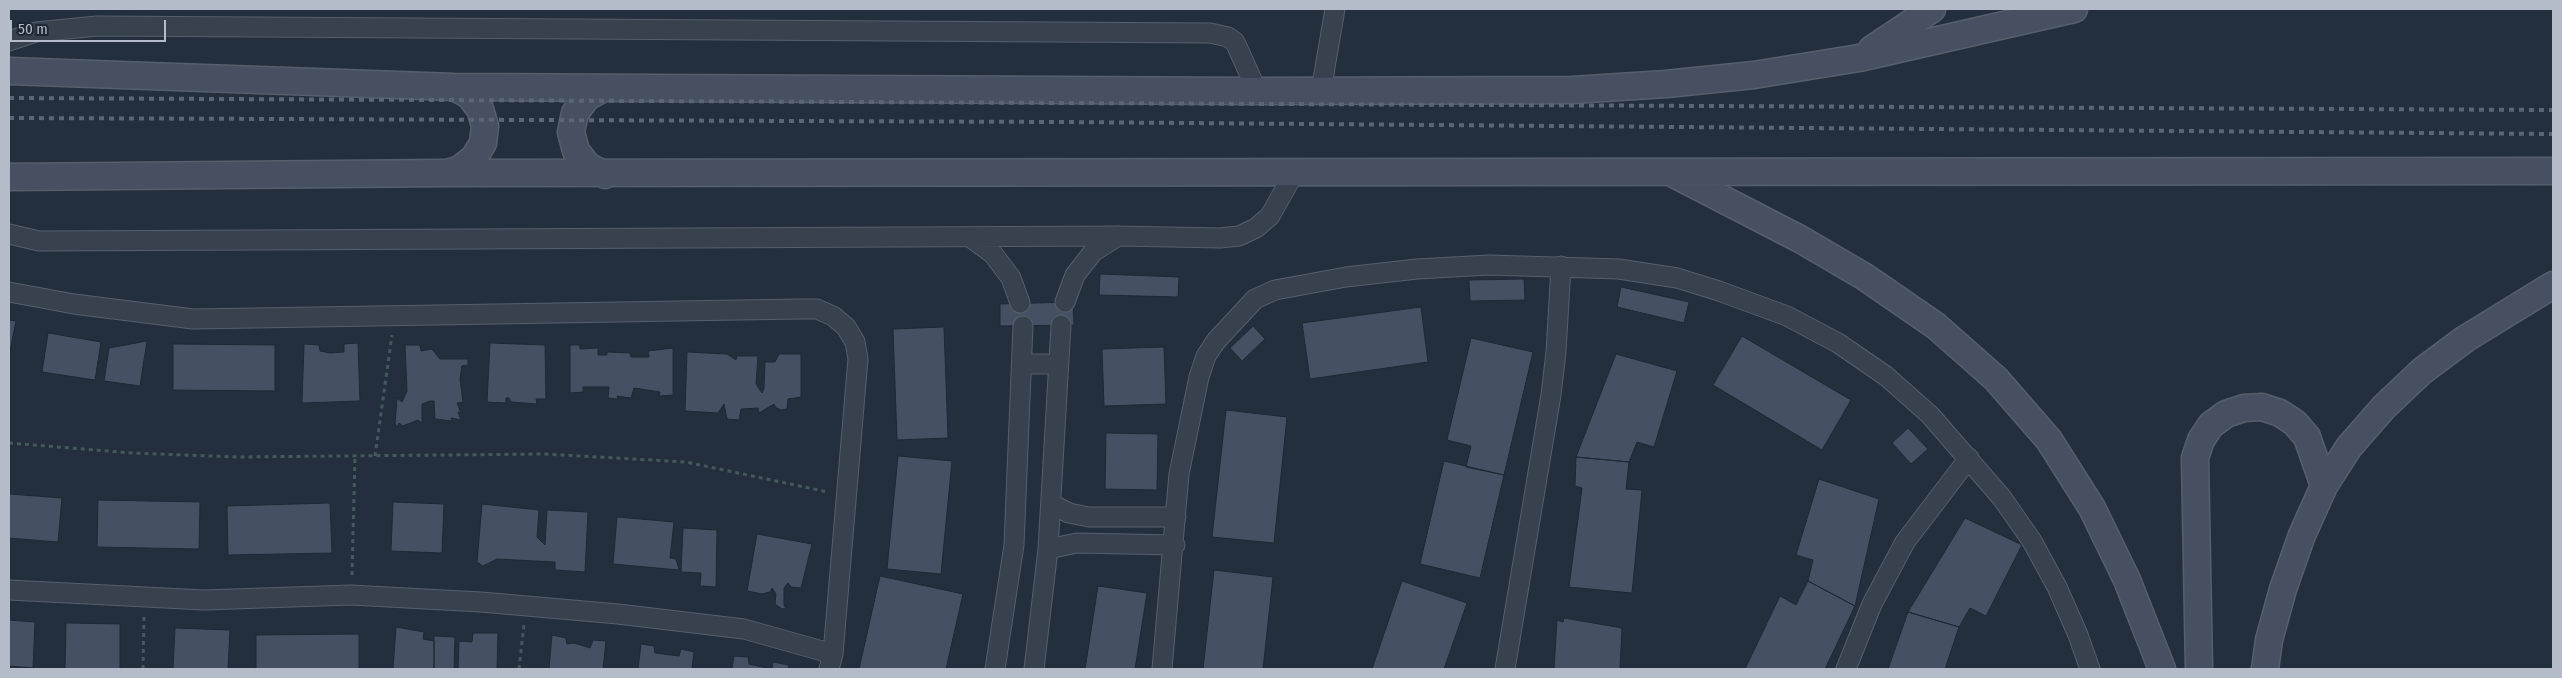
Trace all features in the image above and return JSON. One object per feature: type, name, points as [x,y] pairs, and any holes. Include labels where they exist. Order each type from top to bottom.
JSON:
[{"type":"main road","points":[[1859,58],[1932,9]]},
{"type":"main road","points":[[9,71],[454,87],[1257,91],[1573,90],[1666,84],[1754,75],[1859,58],[2074,9]]},
{"type":"main road","points":[[444,174],[460,169],[474,158],[483,143],[485,126],[480,109],[469,95],[454,87]]},
{"type":"main road","points":[[604,88],[587,97],[575,113],[571,132],[576,151],[588,166],[605,174]]},
{"type":"main road","points":[[9,177],[444,174],[2553,171]]},
{"type":"main road","points":[[1672,172],[1800,239],[1865,277],[1936,326],[1996,379],[2048,440],[2092,508],[2127,580],[2162,669]]},
{"type":"main road","points":[[2265,669],[2269,640],[2283,590],[2302,535],[2324,486],[2349,447],[2384,407],[2422,371],[2465,339],[2553,285]]},
{"type":"main road","points":[[2199,669],[2195,458],[2201,440],[2211,425],[2226,414],[2244,408],[2262,407],[2280,412],[2295,423],[2307,437],[2324,486]]},
{"type":"street","points":[[1321,91],[1335,9]]},
{"type":"street","points":[[9,41],[36,32],[96,26],[1210,33],[1228,37],[1235,42],[1257,91]]},
{"type":"street","points":[[9,234],[38,241],[1118,236],[1220,238],[1238,236],[1256,228],[1270,216],[1294,173]]},
{"type":"street","points":[[1065,302],[1075,275],[1093,252],[1118,236]]},
{"type":"street","points":[[970,237],[993,254],[1011,278],[1020,303]]},
{"type":"street","points":[[1162,669],[1179,474],[1199,377],[1216,341],[1255,299],[1275,290],[1346,277],[1417,268],[1489,265],[1619,268],[1677,278],[1720,291],[1787,316],[1838,344],[1886,376],[1930,415],[1969,458],[2002,498],[2032,541],[2057,587],[2078,634],[2090,669]]},
{"type":"street","points":[[1505,669],[1551,395],[1556,352],[1561,266]]},
{"type":"street","points":[[9,292],[74,304],[193,318],[817,310],[833,316],[846,327],[854,342],[858,360],[831,661],[744,629],[526,606],[351,595],[204,600],[9,590]]},
{"type":"street","points":[[1034,669],[1048,548],[1061,325]]},
{"type":"street","points":[[995,669],[1014,545],[1023,364],[1023,326]]},
{"type":"street","points":[[1023,364],[1059,364]]},
{"type":"street","points":[[1846,669],[1872,604],[1905,542],[1969,458]]},
{"type":"street","points":[[1051,504],[1069,513],[1084,516],[1176,517]]},
{"type":"street","points":[[1048,548],[1077,543],[1174,545]]},
{"type":"path","points":[[375,456],[395,315]]},
{"type":"path","points":[[9,443],[132,453],[237,457],[544,454],[686,462],[846,496]]},
{"type":"path","points":[[351,595],[355,456]]},
{"type":"path","points":[[143,669],[144,596]]},
{"type":"path","points":[[519,669],[526,606]]},
{"type":"building","points":[[1100,274],[1179,277],[1178,297],[1099,295]]},
{"type":"building","points":[[1524,279],[1525,300],[1470,301],[1469,280]]},
{"type":"building","points":[[1621,287],[1689,302],[1684,323],[1617,307]]},
{"type":"building","points":[[1073,302],[1074,325],[1000,326],[1000,304]]},
{"type":"building","points":[[1421,307],[1428,362],[1310,379],[1302,323]]},
{"type":"building","points":[[9,320],[16,321],[9,356]]},
{"type":"building","points":[[1253,326],[1265,339],[1242,361],[1230,348]]},
{"type":"building","points":[[944,327],[948,438],[897,440],[893,329]]},
{"type":"building","points":[[48,333],[101,342],[95,380],[42,372]]},
{"type":"building","points":[[1742,336],[1851,400],[1822,450],[1713,385]]},
{"type":"building","points":[[1471,338],[1533,352],[1504,475],[1466,467],[1471,446],[1447,440]]},
{"type":"building","points":[[147,341],[140,386],[104,381],[109,348]]},
{"type":"building","points":[[358,343],[360,401],[302,403],[304,344],[319,345],[320,351],[330,353],[344,352],[344,344]]},
{"type":"building","points":[[490,343],[545,345],[546,399],[536,399],[537,404],[511,402],[509,398],[506,398],[506,403],[487,402]]},
{"type":"building","points":[[173,344],[275,345],[275,391],[173,390]]},
{"type":"building","points":[[405,345],[420,345],[421,351],[432,349],[440,359],[468,359],[468,365],[462,366],[460,379],[463,402],[457,403],[461,413],[458,412],[461,420],[451,418],[452,421],[435,419],[434,401],[430,401],[422,404],[422,423],[418,420],[403,426],[399,423],[397,427],[395,424],[397,398],[402,402],[407,391]]},
{"type":"building","points":[[570,345],[580,345],[580,349],[598,348],[598,355],[607,355],[607,352],[630,353],[631,357],[649,357],[648,351],[673,348],[673,395],[659,396],[660,392],[634,388],[631,398],[617,396],[618,399],[608,398],[609,387],[583,387],[583,392],[570,393]]},
{"type":"building","points":[[1164,347],[1166,404],[1104,406],[1102,349]]},
{"type":"building","points":[[687,352],[727,354],[736,360],[737,356],[758,356],[756,384],[762,393],[764,388],[765,362],[775,362],[779,354],[801,354],[801,397],[788,399],[787,409],[782,410],[776,408],[774,404],[759,413],[758,408],[741,409],[739,420],[727,419],[724,404],[718,413],[685,411]]},
{"type":"building","points":[[1616,354],[1677,371],[1654,447],[1637,442],[1629,462],[1576,457]]},
{"type":"building","points":[[1226,410],[1287,417],[1274,543],[1212,537]]},
{"type":"building","points":[[1908,428],[1928,449],[1911,464],[1892,443]]},
{"type":"building","points":[[1106,433],[1158,434],[1157,490],[1105,489]]},
{"type":"building","points":[[898,456],[952,461],[941,574],[887,569]]},
{"type":"building","points":[[1576,457],[1629,462],[1626,489],[1642,490],[1632,593],[1569,587],[1582,488],[1575,486]]},
{"type":"building","points":[[1444,461],[1504,475],[1480,578],[1420,564]]},
{"type":"building","points":[[1819,479],[1879,499],[1855,606],[1808,581],[1813,560],[1796,555]]},
{"type":"building","points":[[9,494],[62,498],[58,542],[9,538]]},
{"type":"building","points":[[98,500],[200,502],[199,549],[97,547]]},
{"type":"building","points":[[393,502],[444,504],[442,553],[391,551]]},
{"type":"building","points":[[330,503],[332,553],[228,555],[227,506]]},
{"type":"building","points":[[482,504],[539,510],[537,537],[545,545],[547,510],[588,512],[585,572],[555,570],[555,562],[497,559],[483,566],[477,562]]},
{"type":"building","points":[[617,517],[674,522],[670,558],[676,559],[679,570],[613,564]]},
{"type":"building","points":[[1965,518],[2022,545],[1986,616],[1970,608],[1959,627],[1908,612]]},
{"type":"building","points":[[683,528],[717,530],[716,587],[700,586],[701,573],[681,572]]},
{"type":"building","points":[[757,534],[812,544],[801,588],[791,587],[788,583],[784,588],[784,606],[788,607],[782,609],[775,604],[776,594],[772,588],[770,592],[762,594],[747,591]]},
{"type":"building","points":[[1214,570],[1273,577],[1263,669],[1203,669]]},
{"type":"building","points":[[880,576],[963,594],[946,669],[859,669]]},
{"type":"building","points":[[1402,581],[1467,603],[1444,669],[1372,669]]},
{"type":"building","points":[[1808,581],[1855,606],[1825,669],[1745,669],[1780,596],[1796,605]]},
{"type":"building","points":[[1098,586],[1147,593],[1135,669],[1085,669]]},
{"type":"building","points":[[1908,612],[1959,627],[1945,669],[1888,669]]},
{"type":"building","points":[[1564,618],[1622,628],[1620,669],[1554,669],[1557,620],[1563,622]]},
{"type":"building","points":[[9,620],[35,622],[33,668],[9,666]]},
{"type":"building","points":[[66,623],[120,624],[120,669],[65,669]]},
{"type":"building","points":[[396,627],[424,632],[423,639],[434,641],[434,669],[393,669]]},
{"type":"building","points":[[175,628],[230,630],[228,669],[173,669]]},
{"type":"building","points":[[473,633],[498,633],[497,669],[458,669],[459,641],[472,642]]},
{"type":"building","points":[[359,634],[359,669],[256,669],[256,635]]},
{"type":"building","points":[[552,635],[566,638],[567,644],[574,643],[590,648],[593,640],[606,641],[603,669],[549,669]]},
{"type":"building","points":[[434,636],[455,637],[454,669],[434,669]]},
{"type":"building","points":[[641,644],[654,646],[655,653],[679,656],[681,649],[694,652],[692,669],[638,669]]},
{"type":"building","points":[[734,656],[748,657],[749,664],[771,669],[732,669]]},
{"type":"building","points":[[773,662],[789,665],[788,669],[772,669]]},
{"type":"railway","points":[[9,98],[2553,110]]},
{"type":"railway","points":[[9,118],[1061,122],[2553,134]]}]
